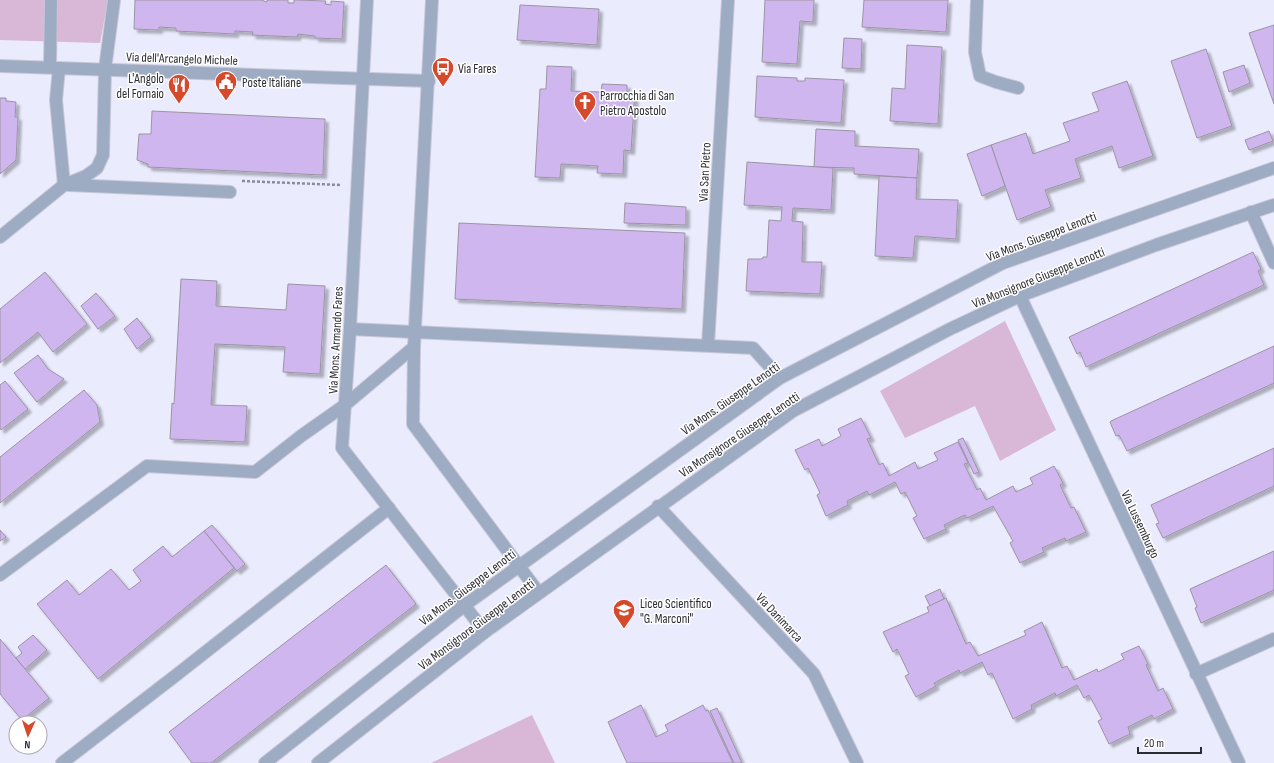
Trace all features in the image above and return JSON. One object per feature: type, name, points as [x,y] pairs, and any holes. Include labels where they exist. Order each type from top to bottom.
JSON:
[{"type":"street","points":[[51,0],[56,100],[64,185]]},
{"type":"street","points":[[0,237],[64,185],[86,176],[98,168],[104,155],[105,69],[114,0]]},
{"type":"street","name":"Via Mons. Armando Fares","points":[[367,0],[350,329],[342,448],[485,632]]},
{"type":"street","points":[[432,0],[416,333],[414,347],[414,424],[539,593]]},
{"type":"street","name":"Via San Pietro","points":[[708,345],[728,0]]},
{"type":"street","points":[[977,0],[975,52],[980,76],[1018,88]]},
{"type":"street","name":"Via dell'Arcangelo Michele","points":[[0,66],[429,81]]},
{"type":"street","name":"Via Mons. Giuseppe Lenotti","points":[[266,763],[465,605],[780,378],[1003,263],[1274,168]]},
{"type":"street","points":[[64,185],[230,192]]},
{"type":"street","name":"Via Monsignore Giuseppe Lenotti","points":[[318,763],[485,632],[658,506],[793,411],[950,329],[1020,296],[1156,245],[1274,205]]},
{"type":"street","points":[[1250,212],[1274,263]]},
{"type":"street","name":"Via Lussemburgo","points":[[1020,296],[1239,763]]},
{"type":"street","points":[[350,329],[753,348],[780,378]]},
{"type":"street","points":[[0,575],[147,466],[255,472],[345,405],[414,347]]},
{"type":"street","name":"Via Danimarca","points":[[658,506],[814,674],[857,763]]},
{"type":"street","points":[[62,763],[389,508]]},
{"type":"street","points":[[1196,674],[1274,639]]},
{"type":"shaded area","points":[[0,0],[108,0],[100,43],[0,40]]},
{"type":"shaded area","points":[[1005,321],[1056,430],[1000,461],[975,406],[905,438],[880,391]]},
{"type":"shaded area","points":[[532,715],[555,763],[431,763]]},
{"type":"building","points":[[135,0],[261,0],[267,2],[267,0],[288,0],[288,3],[294,3],[294,0],[297,0],[326,1],[325,4],[331,5],[331,1],[344,2],[342,39],[315,38],[315,36],[298,34],[297,37],[252,35],[253,32],[235,31],[235,34],[176,31],[176,28],[159,27],[159,30],[134,29]]},
{"type":"building","points":[[765,0],[814,0],[813,22],[800,21],[797,64],[762,62]]},
{"type":"building","points":[[864,0],[948,0],[946,32],[862,27]]},
{"type":"building","points":[[520,5],[599,9],[597,45],[517,40]]},
{"type":"building","points":[[1274,25],[1274,104],[1249,33]]},
{"type":"building","points":[[844,38],[862,39],[861,69],[842,68]]},
{"type":"building","points":[[907,45],[942,47],[938,124],[890,121],[892,88],[905,89]]},
{"type":"building","points":[[1206,49],[1232,126],[1197,138],[1171,61]]},
{"type":"building","points":[[1244,65],[1250,83],[1229,92],[1223,72]]},
{"type":"building","name":"Parrocchia di San Pietro Apostolo","points":[[547,66],[572,67],[571,91],[601,92],[602,84],[627,85],[627,93],[635,93],[631,151],[624,150],[623,174],[597,173],[598,166],[561,164],[560,178],[535,177],[540,89],[546,89]]},
{"type":"building","points":[[757,76],[797,78],[797,81],[805,81],[805,78],[844,80],[841,123],[755,117]]},
{"type":"building","points":[[1127,81],[1153,156],[1119,168],[1112,146],[1075,159],[1081,178],[1045,190],[1051,207],[1017,220],[991,145],[1026,133],[1033,154],[1070,141],[1063,123],[1099,111],[1092,93]]},
{"type":"building","points":[[0,98],[6,98],[6,101],[16,102],[15,117],[18,117],[16,160],[0,174]]},
{"type":"building","points":[[152,111],[325,119],[323,175],[148,167],[148,164],[137,160],[139,134],[151,134]]},
{"type":"building","points":[[816,129],[855,131],[855,146],[919,149],[917,178],[854,174],[854,168],[814,167]]},
{"type":"building","points":[[1269,131],[1273,141],[1249,150],[1245,140]]},
{"type":"building","points":[[991,145],[1005,186],[982,196],[967,154]]},
{"type":"building","points":[[747,162],[833,168],[831,210],[793,208],[792,221],[803,222],[802,262],[822,262],[820,294],[746,291],[748,259],[762,259],[763,257],[767,257],[769,220],[781,221],[782,207],[744,205]]},
{"type":"building","points":[[879,176],[917,178],[916,199],[958,200],[956,239],[915,236],[913,258],[875,256]]},
{"type":"building","points":[[625,203],[686,207],[686,225],[624,223]]},
{"type":"building","points":[[459,223],[685,233],[682,309],[455,299]]},
{"type":"building","points":[[1253,252],[1261,269],[1258,271],[1264,285],[1086,367],[1080,352],[1077,354],[1069,337]]},
{"type":"building","points":[[45,272],[87,324],[53,352],[38,332],[0,363],[0,309]]},
{"type":"building","points":[[181,279],[217,281],[216,306],[286,310],[288,284],[325,286],[320,374],[283,372],[285,347],[215,344],[211,405],[247,406],[245,442],[170,439],[172,403],[174,404]]},
{"type":"building","points":[[96,293],[115,316],[98,329],[81,306]]},
{"type":"building","points":[[137,318],[151,337],[137,349],[124,329]]},
{"type":"building","points":[[1274,346],[1274,383],[1127,451],[1119,435],[1116,436],[1110,422],[1111,421]]},
{"type":"building","points":[[38,355],[48,369],[64,379],[37,402],[14,373]]},
{"type":"building","points":[[5,381],[28,409],[1,430],[0,385]]},
{"type":"building","points":[[84,390],[97,405],[100,422],[0,503],[0,457]]},
{"type":"building","points":[[861,418],[871,438],[867,439],[879,465],[883,463],[889,476],[915,462],[918,469],[938,460],[934,453],[958,442],[968,463],[964,464],[977,490],[980,488],[986,500],[1013,486],[1016,492],[1033,484],[1030,478],[1054,466],[1063,483],[1060,485],[1071,508],[1074,507],[1086,532],[1066,541],[1065,538],[1042,548],[1044,552],[1020,563],[1010,543],[1013,541],[993,506],[967,518],[965,515],[954,520],[944,525],[946,529],[924,539],[913,518],[917,516],[905,492],[901,494],[895,482],[869,495],[867,491],[847,501],[848,505],[826,516],[817,495],[820,493],[808,468],[805,470],[795,450],[819,439],[822,446],[841,436],[838,429]]},
{"type":"building","points":[[963,438],[979,472],[974,474],[958,440]]},
{"type":"building","points":[[1274,448],[1274,486],[1163,538],[1156,524],[1159,523],[1151,505]]},
{"type":"building","points":[[212,525],[245,564],[237,571],[204,531]]},
{"type":"building","points":[[0,530],[6,537],[0,541]]},
{"type":"building","points":[[204,531],[234,568],[98,679],[37,604],[67,580],[79,595],[111,569],[129,590],[141,581],[133,570],[163,546],[172,557]]},
{"type":"building","points":[[1274,551],[1274,590],[1201,623],[1190,589]]},
{"type":"building","points":[[386,565],[416,604],[211,763],[192,763],[169,732]]},
{"type":"building","points":[[940,589],[944,599],[930,606],[925,596]]},
{"type":"building","points":[[946,598],[966,644],[970,642],[978,656],[1026,635],[1024,631],[1042,622],[1062,668],[1067,666],[1074,680],[1097,669],[1098,672],[1124,659],[1121,654],[1139,646],[1148,664],[1146,665],[1158,691],[1163,688],[1173,709],[1154,719],[1152,715],[1128,727],[1130,734],[1109,744],[1098,721],[1102,719],[1089,695],[1084,698],[1077,685],[1056,696],[1055,693],[1031,705],[1032,709],[1013,719],[992,673],[988,675],[982,662],[960,673],[959,670],[934,683],[936,686],[916,697],[905,676],[909,674],[897,649],[893,652],[883,632],[929,612],[927,607]]},
{"type":"building","points":[[33,635],[47,650],[25,669],[16,658],[22,653],[18,647]]},
{"type":"building","points":[[0,639],[49,698],[28,715],[18,715],[0,694]]},
{"type":"building","points":[[641,705],[656,737],[668,731],[665,725],[703,705],[706,711],[708,710],[733,763],[627,763],[608,722]]},
{"type":"building","points":[[717,708],[742,763],[734,763],[710,711]]},
{"type":"place","name":"Via Fares","points":[[443,88]]},
{"type":"place","name":"Poste Italiane","points":[[226,102]]},
{"type":"place","name":"L'Angolo del Fornaio","points":[[179,104]]},
{"type":"place","name":"Parrocchia di San Pietro Apostolo","points":[[585,122]]},
{"type":"place","name":"Liceo Scientifico \"G. Marconi\"","points":[[624,630]]}]
